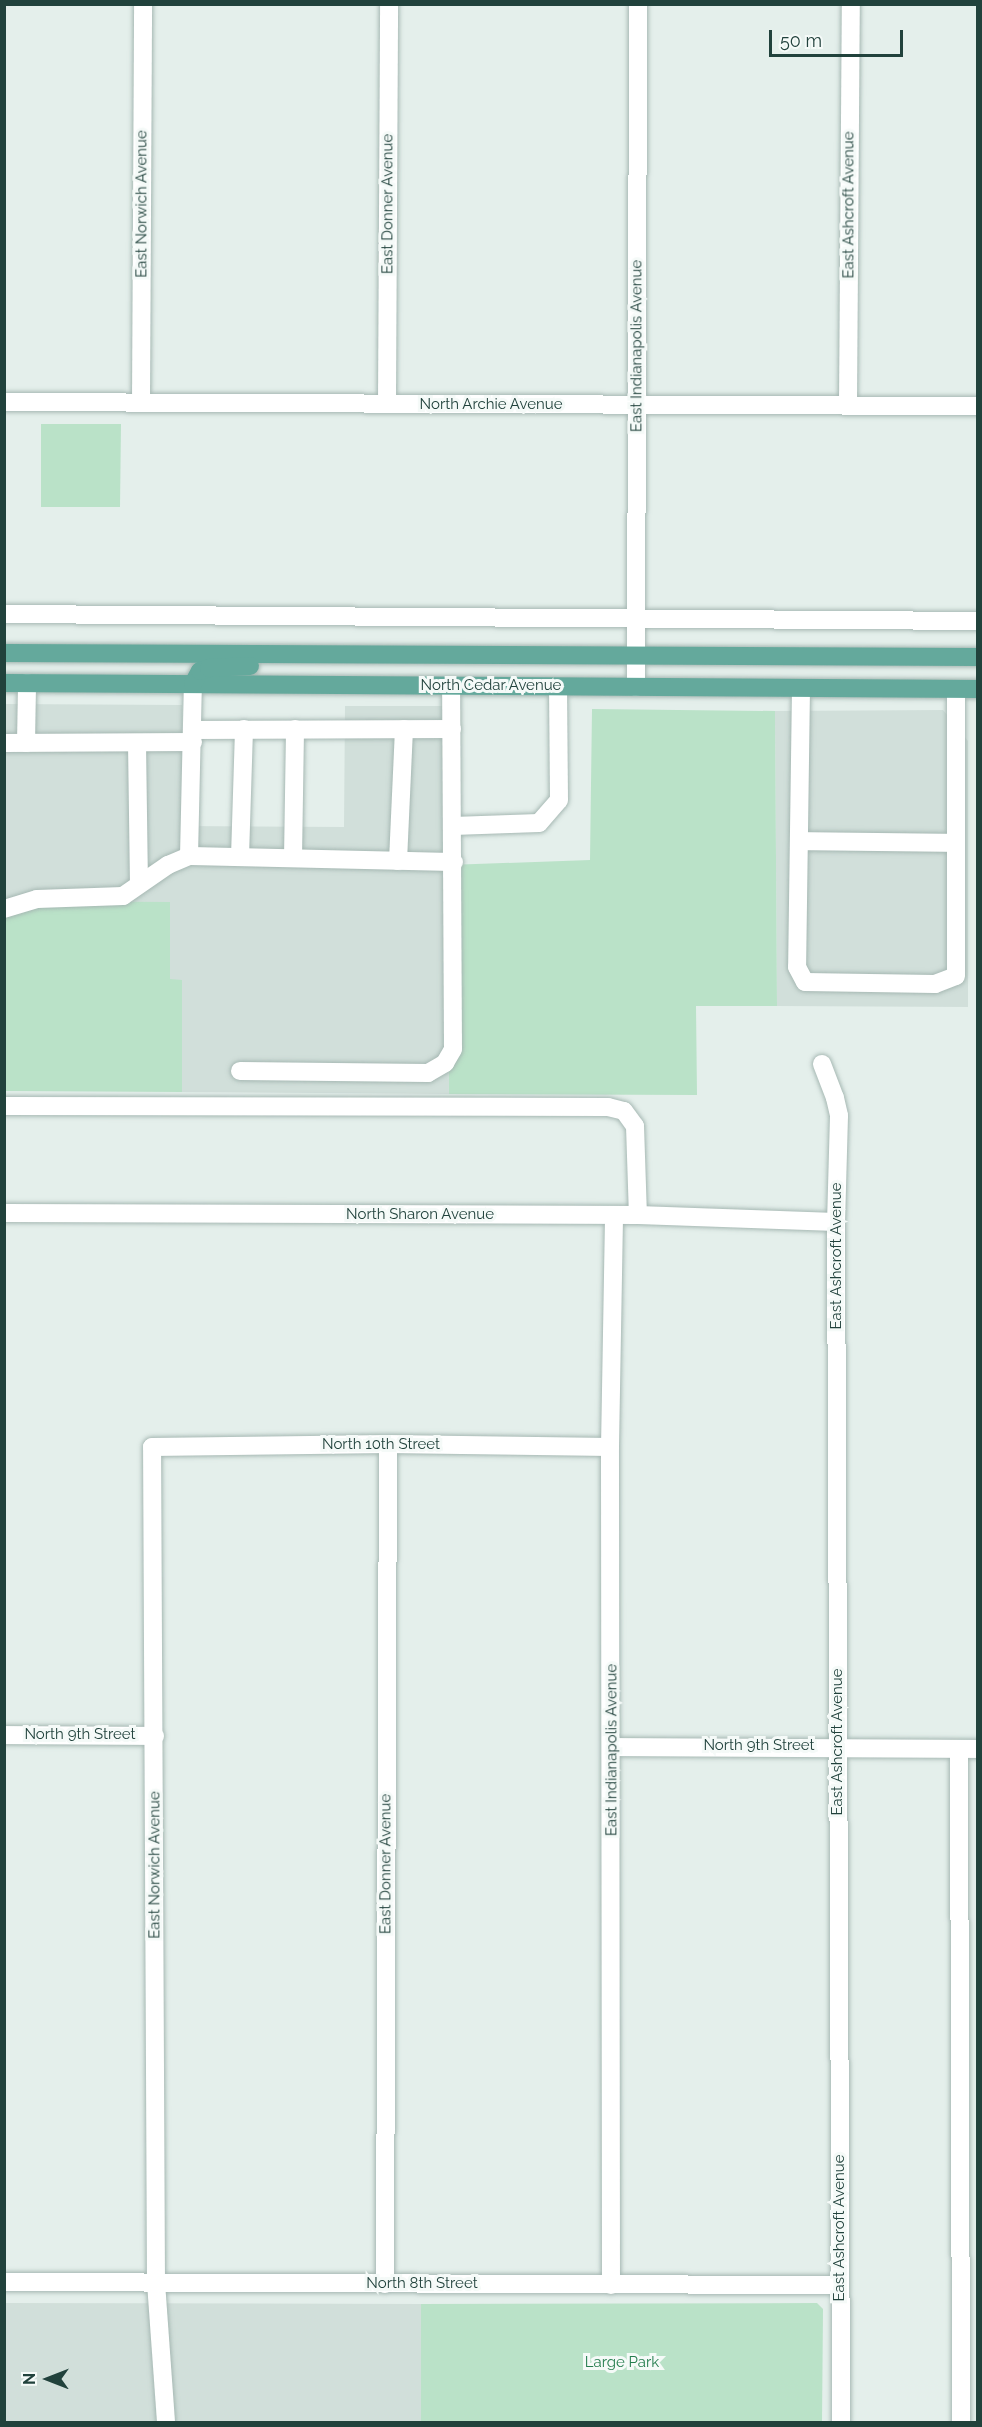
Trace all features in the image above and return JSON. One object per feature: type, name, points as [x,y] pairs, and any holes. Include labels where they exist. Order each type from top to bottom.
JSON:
[{"type":"main road","name":"North Cedar Avenue","points":[[4,653],[978,657]]},
{"type":"main road","points":[[193,684],[200,671],[208,668],[278,663],[298,654]]},
{"type":"main road","name":"North Cedar Avenue","points":[[4,683],[978,689]]},
{"type":"street","name":"East Norwich Avenue","points":[[141,403],[143,4]]},
{"type":"street","name":"East Donner Avenue","points":[[387,404],[389,4]]},
{"type":"street","name":"East Indianapolis Avenue","points":[[636,687],[638,4]]},
{"type":"street","name":"East Ashcroft Avenue","points":[[848,406],[851,4]]},
{"type":"street","name":"North Archie Avenue","points":[[4,402],[978,406]]},
{"type":"street","points":[[4,614],[978,621]]},
{"type":"street","points":[[26,743],[27,683]]},
{"type":"street","points":[[189,856],[193,684]]},
{"type":"street","points":[[240,1071],[428,1073],[445,1063],[453,1050],[454,862],[451,686]]},
{"type":"street","points":[[453,826],[539,823],[559,800],[558,687]]},
{"type":"street","points":[[801,688],[797,968],[805,982],[935,984],[956,976],[956,689]]},
{"type":"street","points":[[4,743],[137,743],[244,729],[452,729]]},
{"type":"street","points":[[240,857],[244,729]]},
{"type":"street","points":[[293,858],[295,729]]},
{"type":"street","points":[[398,861],[404,729]]},
{"type":"street","points":[[137,743],[140,884]]},
{"type":"street","points":[[799,841],[956,843]]},
{"type":"street","points":[[4,909],[37,899],[123,896],[168,865],[189,856],[454,862]]},
{"type":"street","name":"East Ashcroft Avenue","points":[[822,1064],[835,1098],[838,1116],[836,1222],[841,2422]]},
{"type":"street","points":[[4,1106],[608,1107],[624,1111],[635,1126],[638,1215]]},
{"type":"street","name":"North Sharon Avenue","points":[[4,1213],[638,1215],[836,1222]]},
{"type":"street","name":"East Indianapolis Avenue","points":[[610,2285],[612,1747],[610,1447],[614,1215]]},
{"type":"street","name":"East Donner Avenue","points":[[385,2284],[388,1444]]},
{"type":"street","name":"North 10th Street","points":[[152,1447],[388,1444],[610,1447]]},
{"type":"street","name":"East Norwich Avenue","points":[[152,1447],[156,2283],[166,2422]]},
{"type":"street","name":"North 9th Street","points":[[4,1735],[155,1736]]},
{"type":"street","name":"North 9th Street","points":[[612,1747],[838,1746],[968,1749]]},
{"type":"street","points":[[961,2422],[968,1749]]},
{"type":"street","name":"North 8th Street","points":[[4,2282],[840,2285]]},
{"type":"shaded area","points":[[5,704],[182,705],[182,826],[344,827],[345,706],[447,706],[449,1094],[182,1092],[182,980],[170,980],[5,901]]},
{"type":"shaded area","points":[[943,710],[968,741],[968,1007],[777,1006],[775,711]]},
{"type":"shaded area","points":[[5,2303],[421,2304],[421,2422],[5,2422]]},
{"type":"green space","points":[[41,424],[121,424],[120,507],[41,507]]},
{"type":"green space","points":[[592,709],[775,711],[777,1006],[696,1006],[697,1095],[449,1094],[448,865],[590,860]]},
{"type":"green space","points":[[5,901],[170,902],[170,979],[182,980],[182,1092],[5,1091]]},
{"type":"green space","name":"Large Park","points":[[817,2303],[823,2309],[822,2422],[421,2422],[421,2304]]}]
